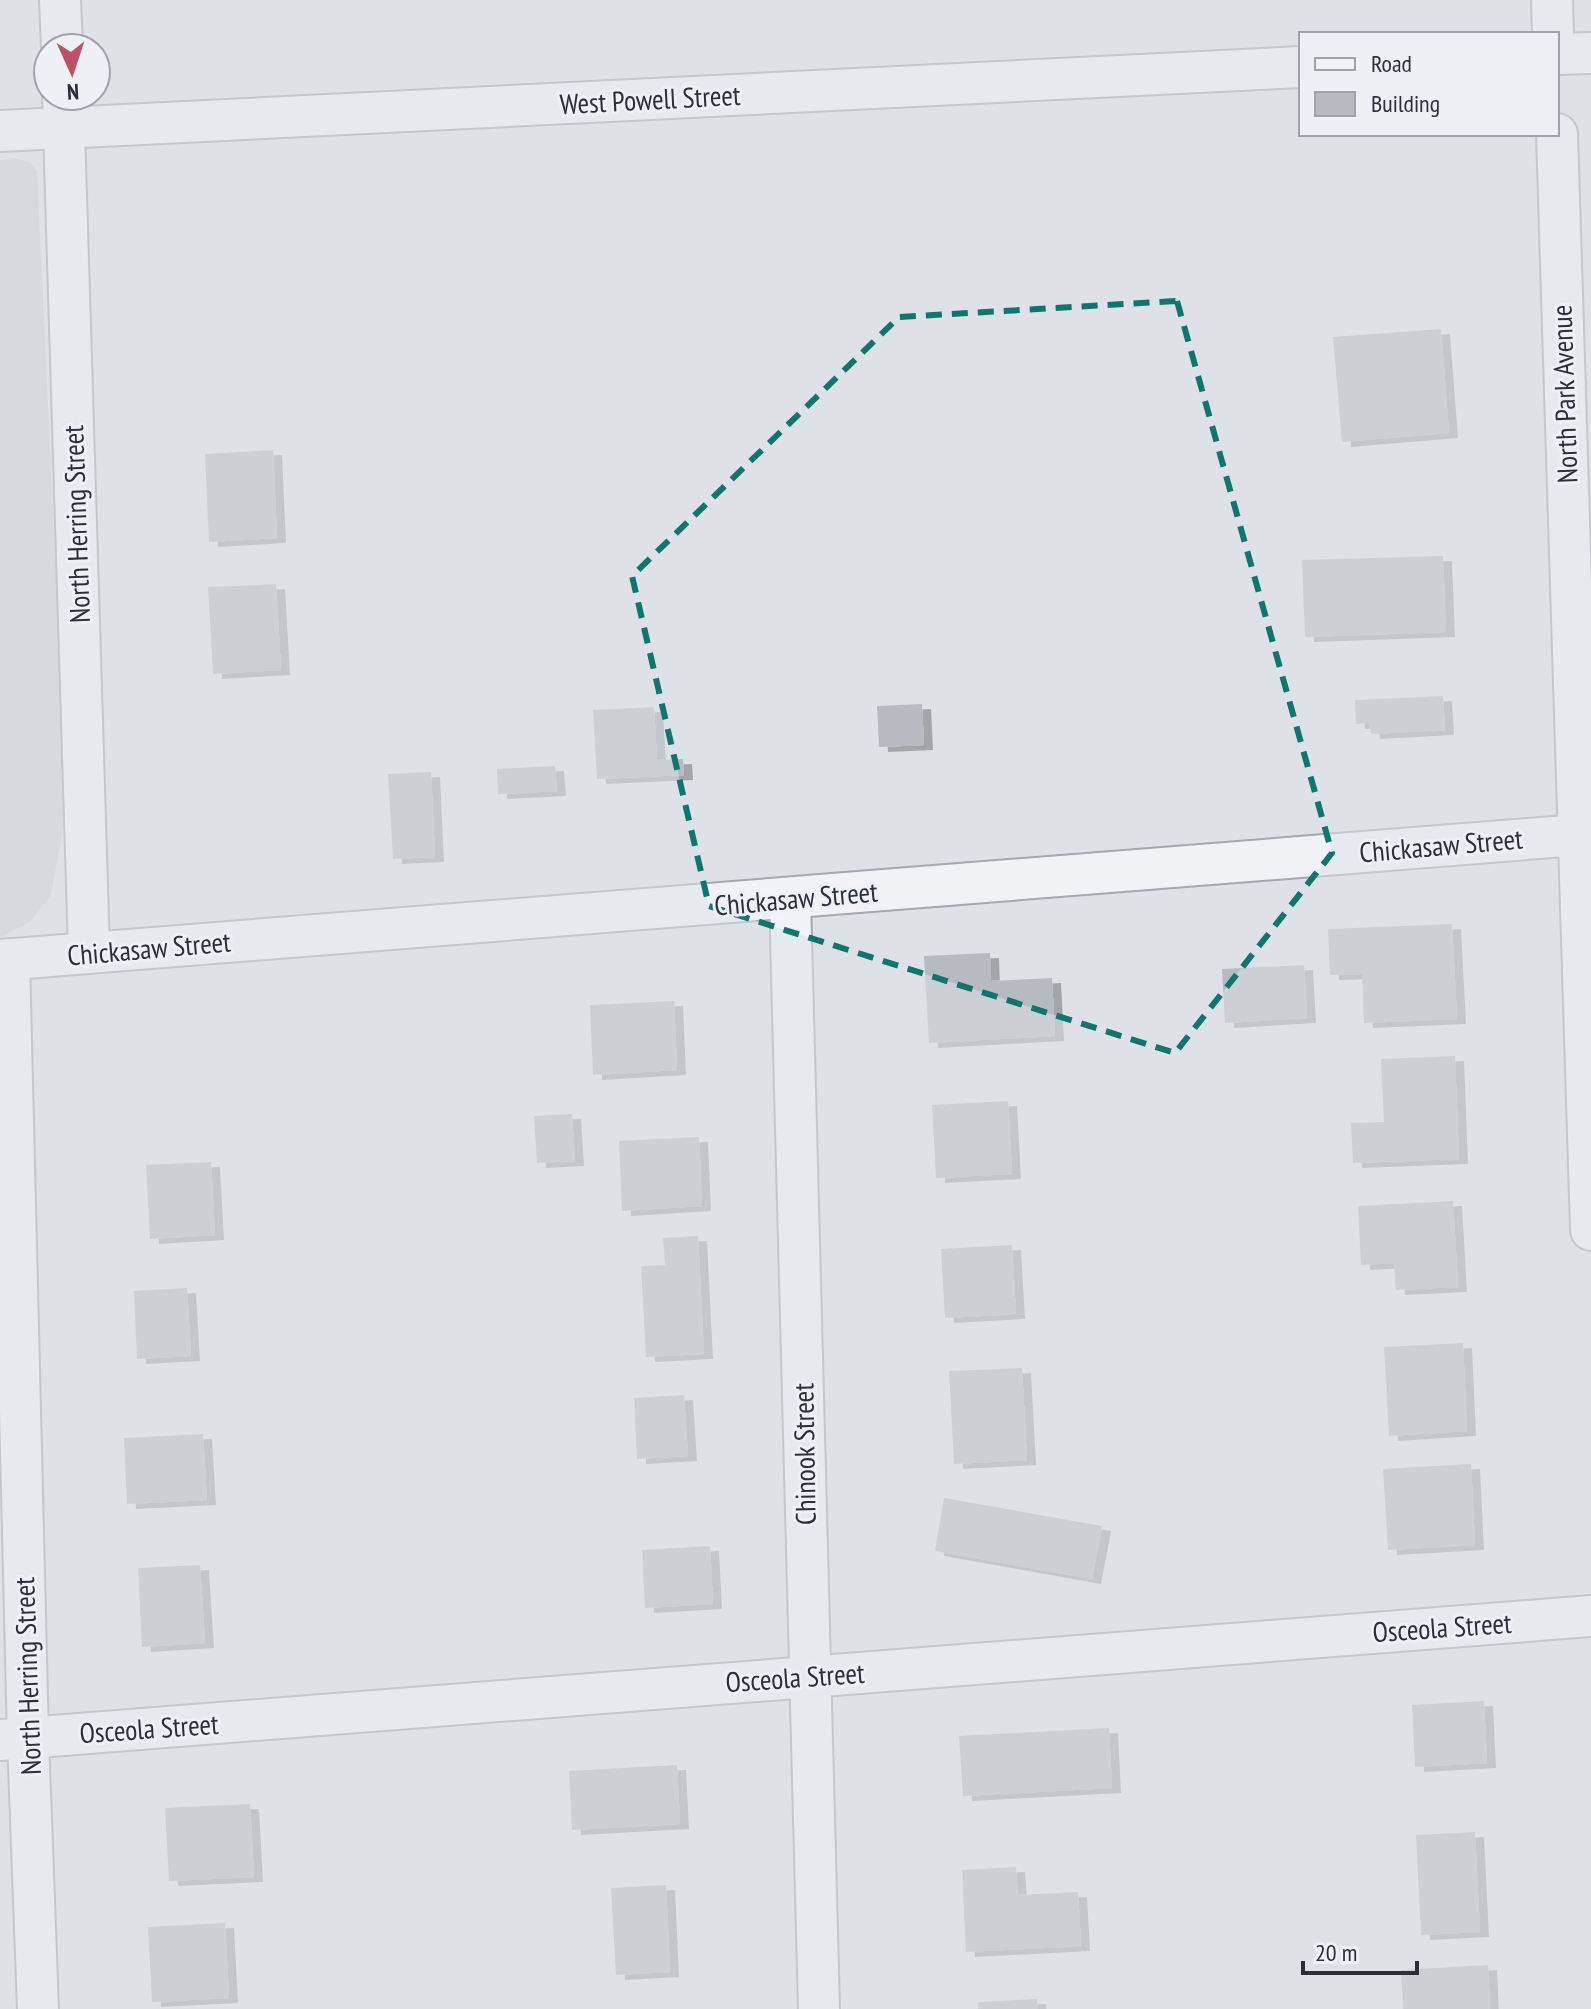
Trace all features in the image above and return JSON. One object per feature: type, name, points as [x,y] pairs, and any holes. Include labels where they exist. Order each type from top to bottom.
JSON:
[{"type":"street","points":[[60,0],[61,32]]},
{"type":"street","points":[[1552,0],[1553,32]]},
{"type":"street","points":[[1559,54],[1591,53]]},
{"type":"street","name":"West Powell Street","points":[[112,110],[1299,67]]},
{"type":"street","name":"West Powell Street","points":[[0,131],[64,112]]},
{"type":"street","name":"North Herring Street","points":[[64,112],[89,952]]},
{"type":"street","name":"North Park Avenue","points":[[1557,136],[1584,834],[1591,1230]]},
{"type":"street","name":"Chickasaw Street","points":[[4,960],[1584,834]]},
{"type":"street","name":"Chinook Street","points":[[790,898],[819,2009]]},
{"type":"street","name":"North Herring Street","points":[[4,960],[14,1739],[38,2009]]},
{"type":"street","name":"Osceola Street","points":[[14,1739],[1591,1616]]},
{"type":"highlighted area","points":[[1177,301],[1332,853],[1175,1053],[709,906],[632,576],[899,317]]},
{"type":"shaded area","points":[[0,160],[30,162],[37,172],[67,807],[51,895],[31,921],[0,938]]},
{"type":"building","points":[[1441,329],[1449,433],[1342,442],[1333,337]]},
{"type":"building","points":[[273,450],[277,538],[209,542],[205,454]]},
{"type":"building","points":[[1443,556],[1446,632],[1305,637],[1302,560]]},
{"type":"building","points":[[276,584],[281,670],[213,674],[208,587]]},
{"type":"building","points":[[1443,696],[1445,730],[1371,734],[1370,723],[1356,724],[1355,700]]},
{"type":"building","points":[[922,704],[924,745],[879,747],[877,706]]},
{"type":"building","points":[[654,707],[657,760],[683,759],[684,775],[597,779],[593,710]]},
{"type":"building","points":[[555,766],[557,791],[498,794],[497,769]]},
{"type":"building","points":[[431,772],[435,857],[393,859],[388,774]]},
{"type":"building","points":[[1452,924],[1457,1019],[1364,1023],[1362,974],[1330,975],[1328,929]]},
{"type":"building","points":[[990,953],[991,981],[1052,978],[1055,1036],[929,1043],[924,956]]},
{"type":"building","points":[[1304,965],[1307,1018],[1225,1023],[1222,969]]},
{"type":"building","points":[[674,1001],[677,1070],[593,1075],[590,1005]]},
{"type":"building","points":[[1455,1056],[1459,1159],[1353,1163],[1351,1123],[1384,1122],[1381,1059]]},
{"type":"building","points":[[1008,1101],[1012,1174],[936,1178],[932,1105]]},
{"type":"building","points":[[572,1114],[575,1161],[537,1163],[534,1116]]},
{"type":"building","points":[[699,1137],[702,1206],[622,1211],[619,1141]]},
{"type":"building","points":[[211,1162],[215,1235],[150,1239],[146,1165]]},
{"type":"building","points":[[1453,1201],[1458,1287],[1396,1290],[1394,1263],[1361,1265],[1358,1206]]},
{"type":"building","points":[[698,1236],[704,1354],[646,1357],[641,1266],[665,1265],[663,1238]]},
{"type":"building","points":[[1012,1245],[1016,1314],[945,1318],[941,1249]]},
{"type":"building","points":[[187,1288],[191,1356],[137,1359],[134,1291]]},
{"type":"building","points":[[1463,1343],[1467,1431],[1389,1436],[1384,1347]]},
{"type":"building","points":[[1022,1368],[1027,1460],[954,1464],[949,1371]]},
{"type":"building","points":[[684,1395],[688,1456],[637,1459],[634,1398]]},
{"type":"building","points":[[203,1434],[207,1500],[127,1504],[124,1438]]},
{"type":"building","points":[[1471,1464],[1475,1545],[1388,1550],[1383,1469]]},
{"type":"building","points":[[944,1498],[1102,1526],[1092,1579],[935,1551]]},
{"type":"building","points":[[710,1546],[713,1604],[645,1608],[642,1550]]},
{"type":"building","points":[[200,1565],[205,1643],[142,1647],[138,1568]]},
{"type":"building","points":[[1484,1701],[1487,1763],[1415,1767],[1412,1705]]},
{"type":"building","points":[[1109,1728],[1112,1788],[963,1796],[959,1736]]},
{"type":"building","points":[[677,1765],[680,1824],[572,1830],[569,1771]]},
{"type":"building","points":[[250,1804],[254,1877],[169,1881],[165,1808]]},
{"type":"building","points":[[1475,1832],[1480,1932],[1421,1935],[1416,1835]]},
{"type":"building","points":[[1016,1867],[1018,1895],[1078,1892],[1081,1946],[966,1952],[962,1870]]},
{"type":"building","points":[[666,1885],[670,1972],[616,1975],[611,1888]]},
{"type":"building","points":[[225,1923],[229,1998],[152,2002],[148,1927]]},
{"type":"building","points":[[1488,1965],[1490,2009],[1403,2009],[1401,1970]]},
{"type":"building","points":[[1037,1999],[1038,2009],[978,2009],[978,2002]]}]
